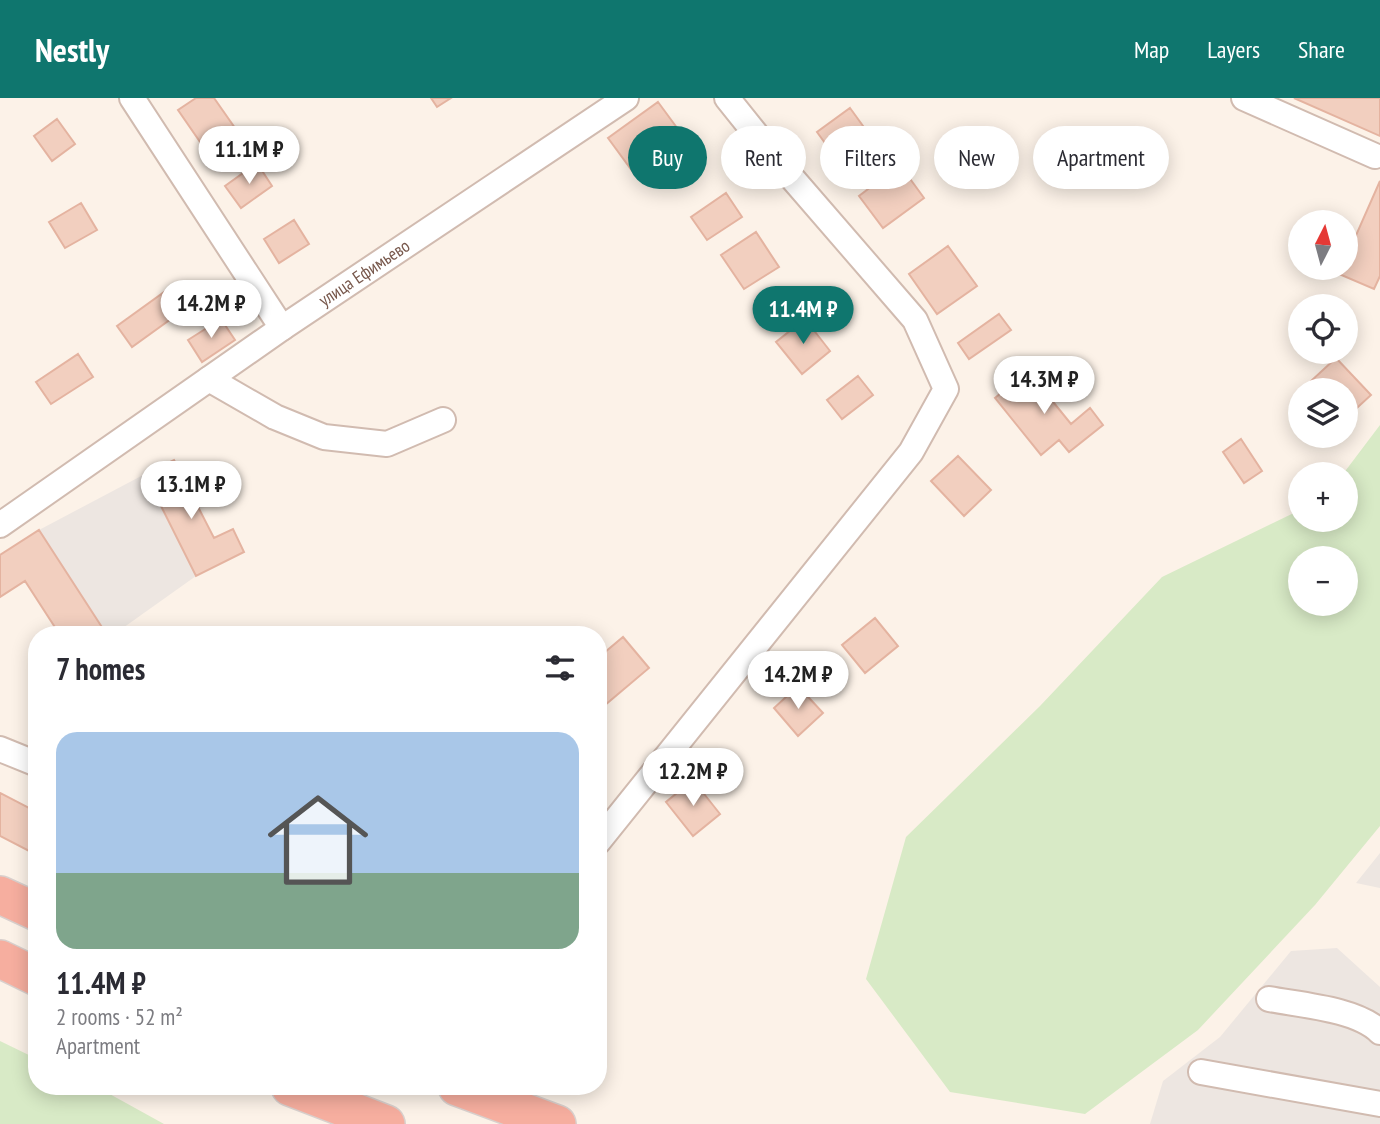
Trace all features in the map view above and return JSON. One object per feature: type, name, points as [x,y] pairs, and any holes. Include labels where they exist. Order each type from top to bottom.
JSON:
[{"type":"highway","points":[[0,895],[28,908]]},
{"type":"highway","points":[[0,959],[28,973]]},
{"type":"highway","points":[[311,1095],[386,1124]]},
{"type":"highway","points":[[500,1096],[557,1124]]},
{"type":"street","points":[[132,98],[282,328]]},
{"type":"street","name":"улица Ефимьево","points":[[2,517],[626,98]]},
{"type":"street","points":[[607,831],[911,452],[946,389],[915,320],[780,164],[727,98]]},
{"type":"street","points":[[1244,98],[1375,156]]},
{"type":"street","points":[[209,379],[275,417],[324,437],[387,444],[443,420]]},
{"type":"street","points":[[0,749],[28,760]]},
{"type":"street","points":[[1269,999],[1321,1008],[1370,1022],[1380,1032]]},
{"type":"street","points":[[1201,1072],[1380,1104]]},
{"type":"shaded area","points":[[145,474],[196,576],[126,626],[101,626],[39,530]]},
{"type":"shaded area","points":[[1380,853],[1380,888],[1356,883]]},
{"type":"shaded area","points":[[1337,948],[1380,987],[1380,1124],[1150,1124],[1163,1081],[1220,1037],[1291,951]]},
{"type":"green space","points":[[1380,425],[1380,826],[1315,905],[1198,1030],[1085,1114],[950,1092],[866,979],[906,837],[1040,706],[1162,577],[1288,516],[1288,532],[1358,532],[1358,462],[1352,462]]},
{"type":"green space","points":[[0,1041],[28,1055],[28,1095],[111,1095],[164,1124],[0,1124]]},
{"type":"building","points":[[196,98],[214,98],[235,128],[205,149],[178,110]]},
{"type":"building","points":[[431,98],[451,98],[437,107]]},
{"type":"building","points":[[1294,98],[1380,98],[1380,136]]},
{"type":"building","points":[[658,102],[676,126],[628,126],[628,165],[608,138]]},
{"type":"building","points":[[850,108],[863,126],[825,126]]},
{"type":"building","points":[[57,119],[75,144],[52,161],[34,136]]},
{"type":"building","points":[[257,163],[272,186],[241,208],[225,186]]},
{"type":"building","points":[[1380,181],[1380,276],[1374,289],[1353,280],[1358,280],[1358,231]]},
{"type":"building","points":[[868,189],[917,189],[924,198],[883,228],[859,196]]},
{"type":"building","points":[[726,193],[742,217],[707,240],[691,217]]},
{"type":"building","points":[[81,203],[97,230],[65,248],[49,222]]},
{"type":"building","points":[[294,220],[309,244],[279,263],[264,239]]},
{"type":"building","points":[[756,232],[779,267],[744,289],[721,255]]},
{"type":"building","points":[[948,246],[977,286],[937,314],[909,274]]},
{"type":"building","points":[[167,290],[182,311],[132,347],[117,326]]},
{"type":"building","points":[[999,314],[1011,330],[969,359],[958,343]]},
{"type":"building","points":[[221,319],[235,340],[202,362],[188,340]]},
{"type":"building","points":[[805,319],[830,351],[802,374],[776,342]]},
{"type":"building","points":[[78,354],[93,377],[51,404],[36,382]]},
{"type":"building","points":[[1329,364],[1342,364],[1355,378],[1314,378]]},
{"type":"building","points":[[1028,371],[1071,424],[1090,408],[1103,425],[1069,452],[1059,440],[1041,455],[995,398]]},
{"type":"building","points":[[858,376],[873,395],[842,419],[827,400]]},
{"type":"building","points":[[1358,381],[1371,395],[1358,407]]},
{"type":"building","points":[[1241,439],[1262,471],[1244,483],[1223,452]]},
{"type":"building","points":[[958,456],[991,490],[964,516],[931,481]]},
{"type":"building","points":[[174,460],[214,538],[233,529],[244,552],[196,576],[145,474]]},
{"type":"building","points":[[39,530],[101,626],[54,626],[25,581],[0,597],[0,555]]},
{"type":"building","points":[[875,618],[898,646],[865,673],[842,645]]},
{"type":"building","points":[[623,637],[649,668],[607,703],[607,650]]},
{"type":"building","points":[[798,686],[823,713],[798,736],[774,708]]},
{"type":"building","points":[[693,780],[720,814],[693,836],[666,802]]},
{"type":"building","points":[[0,793],[28,807],[28,850],[0,836]]}]
